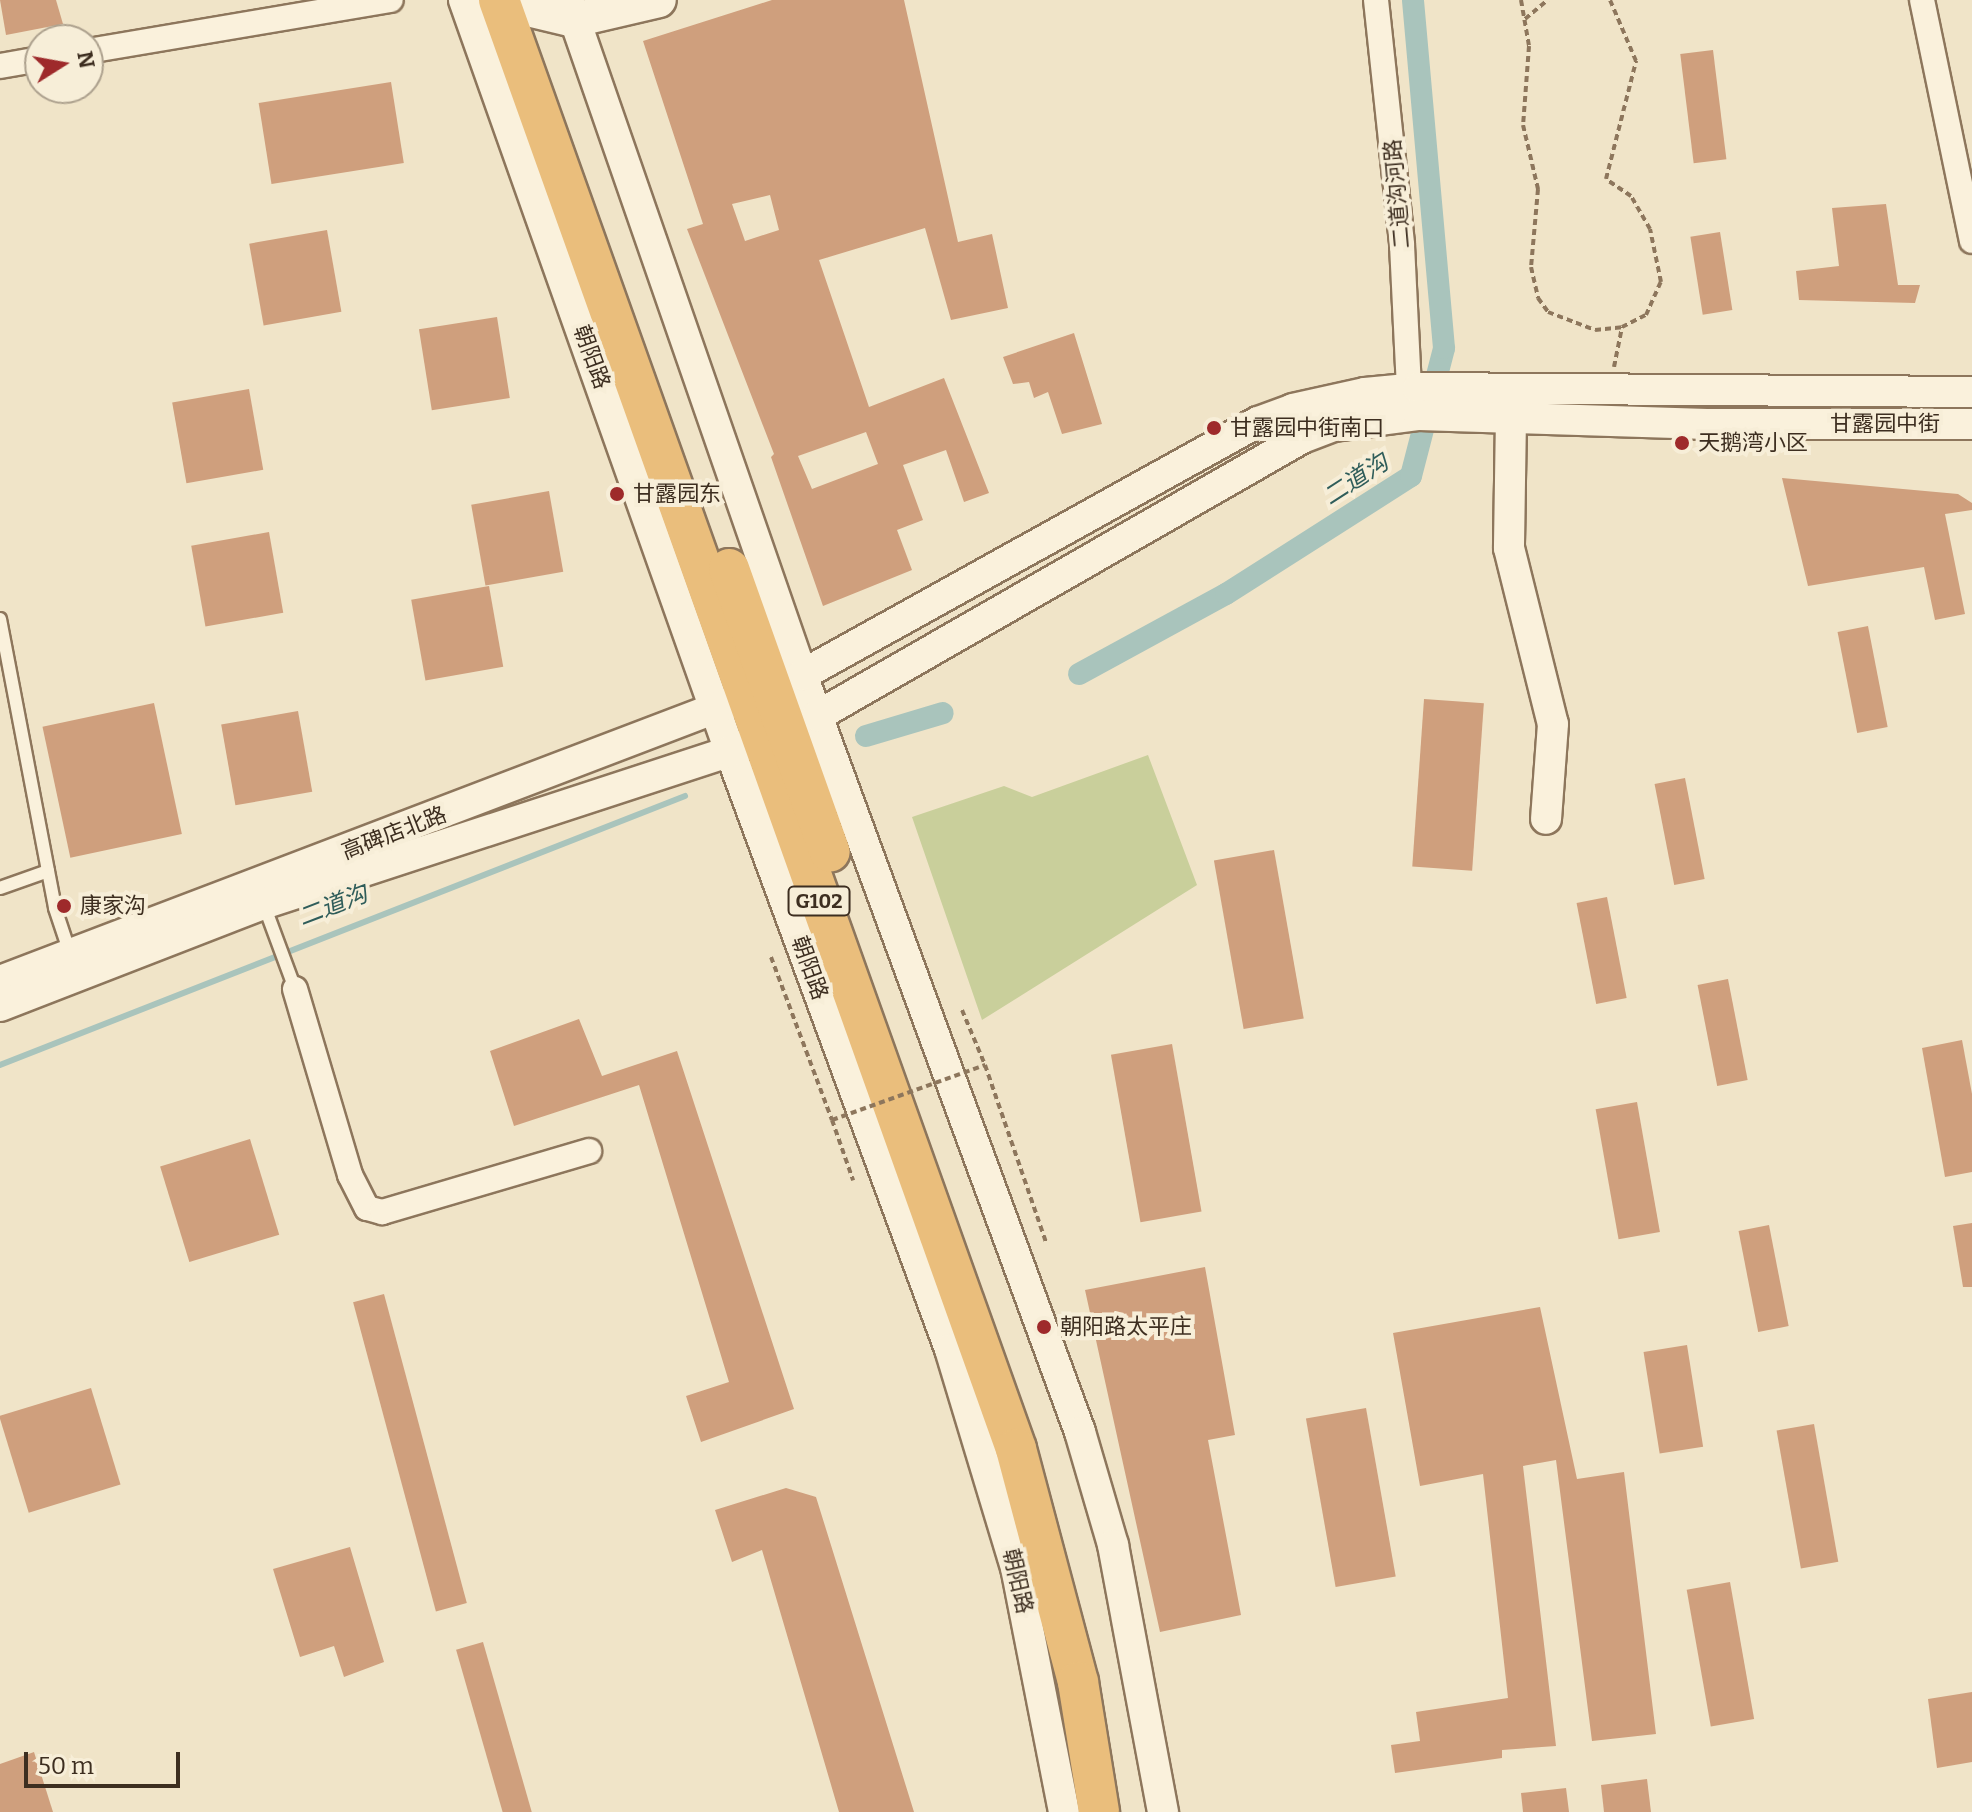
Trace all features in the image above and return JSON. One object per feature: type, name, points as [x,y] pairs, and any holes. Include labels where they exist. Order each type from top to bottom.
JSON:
[{"type":"highway","name":"朝阳路","points":[[502,2],[1053,1498],[1098,1678],[1123,1812]]},
{"type":"highway","name":"朝阳路","points":[[774,734],[1016,1449],[1078,1682],[1099,1812]]},
{"type":"main road","points":[[502,2],[571,10],[659,0]]},
{"type":"street","points":[[104,48],[391,0]]},
{"type":"street","name":"二道沟河路","points":[[1376,0],[1415,397]]},
{"type":"street","points":[[1922,0],[1972,241]]},
{"type":"street","name":"朝阳路","points":[[502,2],[774,734],[1080,1432],[1113,1545],[1163,1812]]},
{"type":"street","name":"朝阳路","points":[[571,10],[759,693]]},
{"type":"street","points":[[0,66],[24,62]]},
{"type":"street","name":"甘露园中街","points":[[1512,402],[1616,389],[1972,392]]},
{"type":"street","points":[[1415,397],[1512,402],[1509,548],[1553,724],[1546,819]]},
{"type":"street","name":"高碑店北路","points":[[79,964],[759,693],[1258,422],[1327,400],[1415,397]]},
{"type":"street","name":"高碑店北路","points":[[79,964],[267,916],[774,734],[1302,438],[1415,397]]},
{"type":"street","name":"甘露园中街","points":[[1512,402],[1707,424],[1972,424]]},
{"type":"street","name":"朝阳路","points":[[774,734],[950,1349],[1016,1567],[1064,1812]]},
{"type":"street","points":[[0,981],[79,964]]},
{"type":"street","points":[[0,1006],[79,964]]},
{"type":"street","points":[[295,989],[350,1175],[367,1208],[382,1212],[589,1151]]},
{"type":"lane","points":[[0,619],[48,871],[79,964]]},
{"type":"lane","points":[[0,888],[48,871]]},
{"type":"lane","points":[[267,916],[295,989]]},
{"type":"path","points":[[1521,0],[1529,46],[1523,125],[1538,189],[1531,267],[1538,298],[1548,312],[1595,330],[1622,327],[1646,315],[1661,282],[1650,229],[1631,196],[1606,179],[1636,61],[1610,0]]},
{"type":"path","points":[[1525,19],[1548,0]]},
{"type":"path","points":[[1616,389],[1614,365],[1622,327]]},
{"type":"path","points":[[771,957],[853,1180]]},
{"type":"path","points":[[962,1010],[985,1065],[1046,1242]]},
{"type":"path","points":[[832,1120],[985,1065]]},
{"type":"green space","points":[[1148,755],[1197,885],[982,1020],[912,817],[1004,786],[1032,797]]},
{"type":"building","points":[[0,0],[56,0],[63,24],[24,24],[24,32],[6,35]]},
{"type":"building","points":[[772,0],[904,0],[958,242],[992,234],[1008,308],[951,320],[925,228],[819,260],[869,407],[944,378],[989,493],[964,502],[946,450],[903,465],[923,520],[897,530],[912,570],[823,606],[771,457],[774,454],[687,229],[703,224],[643,41]],"holes":[[[770,195],[779,230],[745,241],[732,204]],[[866,432],[878,464],[812,489],[798,456]]]},
{"type":"building","points":[[1713,50],[1726,159],[1694,163],[1680,54]]},
{"type":"building","points":[[391,82],[404,163],[271,184],[259,103]]},
{"type":"building","points":[[1886,204],[1898,285],[1920,285],[1915,303],[1799,300],[1796,271],[1839,266],[1832,208]]},
{"type":"building","points":[[327,230],[341,312],[264,325],[249,244]]},
{"type":"building","points":[[1720,232],[1732,310],[1703,315],[1690,237]]},
{"type":"building","points":[[497,317],[510,398],[432,410],[419,329]]},
{"type":"building","points":[[1074,333],[1102,424],[1062,434],[1048,392],[1034,398],[1029,382],[1013,384],[1003,357]]},
{"type":"building","points":[[249,389],[263,470],[186,483],[172,403]]},
{"type":"building","points":[[1782,478],[1958,494],[1972,503],[1972,510],[1945,514],[1965,614],[1935,620],[1924,567],[1808,586]]},
{"type":"building","points":[[549,491],[563,572],[485,585],[471,505]]},
{"type":"building","points":[[269,532],[283,613],[205,626],[191,546]]},
{"type":"building","points":[[489,586],[503,667],[425,680],[411,600]]},
{"type":"building","points":[[1868,626],[1888,727],[1857,733],[1838,632]]},
{"type":"building","points":[[1424,699],[1484,703],[1472,871],[1412,867]]},
{"type":"building","points":[[154,703],[182,834],[70,858],[42,727]]},
{"type":"building","points":[[298,711],[312,792],[235,805],[221,725]]},
{"type":"building","points":[[1685,778],[1705,879],[1674,885],[1655,784]]},
{"type":"building","points":[[1274,850],[1304,1018],[1244,1029],[1214,861]]},
{"type":"building","points":[[1607,897],[1627,998],[1596,1004],[1577,903]]},
{"type":"building","points":[[1728,979],[1748,1080],[1717,1086],[1698,985]]},
{"type":"building","points":[[579,1019],[602,1076],[677,1051],[794,1409],[701,1442],[686,1396],[729,1382],[639,1085],[514,1126],[490,1051]]},
{"type":"building","points":[[1962,1040],[1972,1094],[1972,1172],[1945,1177],[1922,1048]]},
{"type":"building","points":[[1172,1044],[1202,1211],[1140,1222],[1111,1055]]},
{"type":"building","points":[[1637,1102],[1660,1232],[1619,1239],[1596,1109]]},
{"type":"building","points":[[250,1139],[279,1235],[189,1262],[160,1166]]},
{"type":"building","points":[[1972,1223],[1972,1287],[1963,1287],[1953,1226]]},
{"type":"building","points":[[1769,1225],[1789,1326],[1758,1332],[1739,1231]]},
{"type":"building","points":[[1205,1267],[1235,1435],[1208,1440],[1241,1615],[1160,1632],[1085,1290]]},
{"type":"building","points":[[384,1294],[467,1603],[436,1611],[353,1302]]},
{"type":"building","points":[[1540,1307],[1577,1479],[1624,1472],[1656,1734],[1592,1741],[1556,1460],[1523,1466],[1556,1746],[1502,1750],[1502,1758],[1395,1773],[1391,1745],[1420,1741],[1416,1712],[1508,1698],[1483,1474],[1420,1486],[1393,1333]]},
{"type":"building","points":[[1687,1345],[1703,1447],[1660,1454],[1644,1352]]},
{"type":"building","points":[[91,1388],[121,1485],[29,1513],[0,1416]]},
{"type":"building","points":[[1366,1408],[1396,1576],[1336,1587],[1306,1419]]},
{"type":"building","points":[[1814,1424],[1838,1562],[1801,1568],[1777,1431]]},
{"type":"building","points":[[786,1488],[816,1497],[914,1812],[839,1812],[762,1550],[732,1562],[715,1510]]},
{"type":"building","points":[[350,1547],[384,1662],[344,1677],[334,1646],[300,1657],[273,1569]]},
{"type":"building","points":[[1730,1582],[1754,1719],[1711,1727],[1687,1590]]},
{"type":"building","points":[[483,1642],[532,1812],[503,1812],[456,1650]]},
{"type":"building","points":[[1972,1692],[1972,1762],[1937,1768],[1928,1699]]},
{"type":"building","points":[[34,1752],[53,1812],[0,1812],[0,1764]]},
{"type":"building","points":[[1647,1779],[1651,1812],[1604,1812],[1601,1785]]},
{"type":"building","points":[[1566,1788],[1569,1812],[1523,1812],[1521,1793]]},
{"type":"waterway","name":"二道沟","points":[[1079,674],[1226,594],[1411,476],[1444,348],[1413,0]]},
{"type":"waterway","name":"二道沟","points":[[866,736],[943,713]]},
{"type":"waterway","name":"二道沟","points":[[0,1065],[685,796]]},
{"type":"place","name":"甘露园中街南口","points":[[1214,428]]},
{"type":"place","name":"天鹅湾小区","points":[[1682,443]]},
{"type":"place","name":"甘露园东","points":[[617,494]]},
{"type":"place","name":"康家沟","points":[[64,906]]},
{"type":"place","name":"朝阳路太平庄","points":[[1044,1327]]}]
